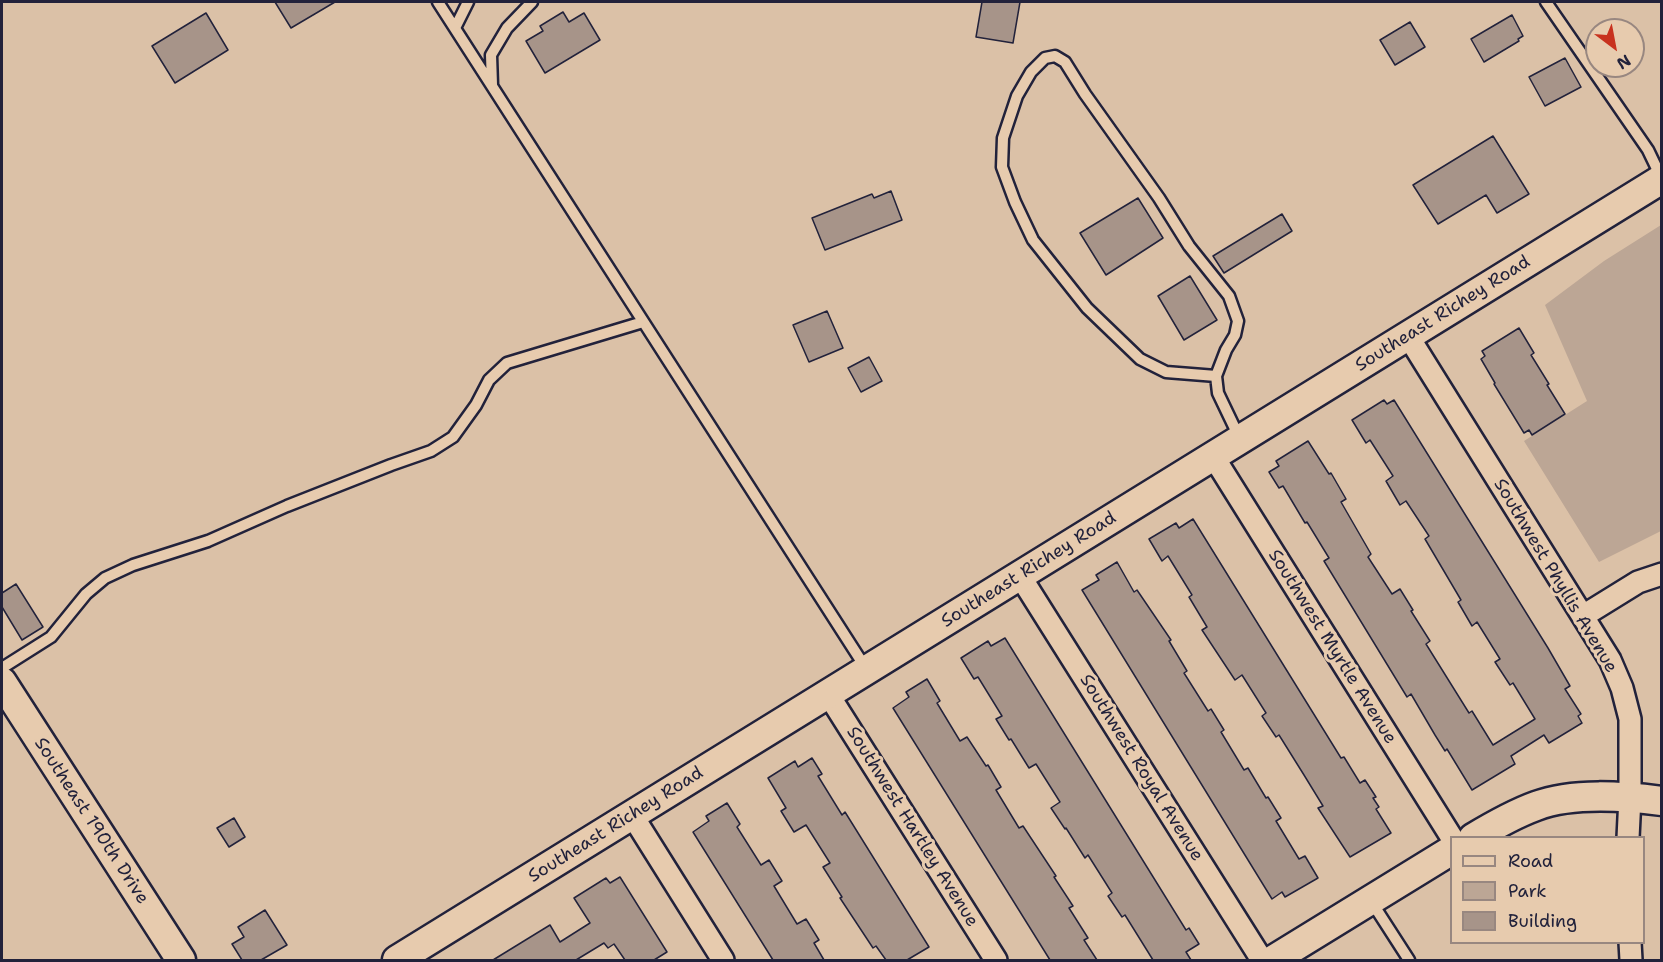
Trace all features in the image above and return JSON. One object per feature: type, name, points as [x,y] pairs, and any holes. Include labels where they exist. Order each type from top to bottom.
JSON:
[{"type":"main road","name":"Southeast Richey Road","points":[[397,960],[1662,178]]},
{"type":"main road","name":"Southeast 190th Drive","points":[[2,682],[181,960]]},
{"type":"main road","points":[[1475,836],[1537,805],[1580,796],[1630,797],[1662,801]]},
{"type":"main road","points":[[1273,960],[1450,851]]},
{"type":"street","name":"Southwest Phyllis Avenue","points":[[1407,336],[1610,660],[1622,688],[1630,718],[1628,836]]},
{"type":"street","name":"Southwest Myrtle Avenue","points":[[1213,456],[1451,836]]},
{"type":"street","points":[[1583,616],[1638,582],[1662,574]]},
{"type":"street","name":"Southwest Royal Avenue","points":[[1020,576],[1262,960]]},
{"type":"street","name":"Southwest Hartley Avenue","points":[[828,694],[996,960]]},
{"type":"street","points":[[632,815],[723,960]]},
{"type":"street","points":[[1630,944],[1631,960]]},
{"type":"lane","points":[[438,2],[867,671]]},
{"type":"lane","points":[[455,28],[468,2]]},
{"type":"lane","points":[[492,86],[491,55],[507,28],[532,2]]},
{"type":"lane","points":[[1546,2],[1648,150],[1662,178]]},
{"type":"lane","points":[[1216,376],[1166,372],[1140,359],[1087,308],[1033,240],[1002,167],[1003,138],[1022,88],[1031,72],[1045,58],[1055,56],[1065,62],[1159,198],[1189,246],[1228,296],[1238,321],[1235,335],[1226,350],[1216,376],[1218,393],[1241,439]]},
{"type":"lane","points":[[2,668],[51,637],[86,594],[105,578],[133,565],[208,541],[298,502],[431,451],[453,437],[476,405],[489,380],[507,363],[643,322]]},
{"type":"lane","points":[[1371,900],[1409,960]]},
{"type":"green space","points":[[1661,225],[1661,531],[1599,562],[1524,441],[1587,401],[1545,305],[1604,261]]},
{"type":"building","points":[[275,2],[335,2],[291,28]]},
{"type":"building","points":[[982,2],[1020,2],[1013,43],[976,37]]},
{"type":"building","points":[[563,12],[569,22],[584,13],[600,40],[545,73],[526,41],[543,31],[540,26]]},
{"type":"building","points":[[206,13],[228,50],[175,83],[152,46]]},
{"type":"building","points":[[1512,15],[1523,36],[1518,39],[1519,41],[1484,62],[1471,39]]},
{"type":"building","points":[[1410,22],[1425,47],[1395,65],[1380,40]]},
{"type":"building","points":[[1565,58],[1581,87],[1545,106],[1529,77]]},
{"type":"building","points":[[1493,136],[1529,194],[1497,213],[1486,195],[1438,224],[1413,185]]},
{"type":"building","points":[[891,191],[902,220],[825,250],[812,218],[872,194],[874,198]]},
{"type":"building","points":[[1138,198],[1163,238],[1106,275],[1080,233]]},
{"type":"building","points":[[1282,214],[1292,231],[1224,273],[1213,256]]},
{"type":"building","points":[[1190,276],[1217,320],[1184,340],[1158,296]]},
{"type":"building","points":[[827,311],[843,348],[809,362],[793,325]]},
{"type":"building","points":[[1519,328],[1534,353],[1531,355],[1549,384],[1547,385],[1565,414],[1532,435],[1529,430],[1524,433],[1481,359],[1485,356],[1482,351]]},
{"type":"building","points":[[869,357],[882,381],[861,392],[848,368]]},
{"type":"building","points":[[1384,400],[1387,404],[1394,400],[1548,648],[1570,686],[1565,689],[1581,714],[1578,716],[1582,723],[1549,743],[1544,735],[1511,756],[1515,764],[1472,790],[1447,749],[1445,751],[1411,694],[1407,697],[1324,561],[1329,558],[1307,522],[1305,523],[1283,486],[1279,488],[1269,472],[1279,466],[1276,461],[1308,441],[1346,499],[1341,502],[1371,554],[1368,557],[1392,594],[1400,589],[1430,641],[1426,644],[1469,713],[1472,711],[1493,745],[1535,719],[1513,683],[1510,685],[1495,662],[1500,659],[1477,622],[1472,626],[1458,602],[1461,600],[1425,539],[1429,536],[1406,501],[1400,505],[1386,481],[1393,476],[1370,440],[1366,443],[1352,420]]},
{"type":"building","points":[[1193,519],[1341,758],[1344,757],[1360,783],[1365,780],[1376,797],[1373,798],[1379,807],[1376,809],[1391,833],[1350,857],[1318,808],[1323,806],[1304,775],[1279,735],[1276,737],[1262,716],[1266,713],[1242,675],[1235,680],[1202,630],[1207,627],[1189,597],[1192,595],[1168,556],[1162,561],[1149,539],[1176,523],[1179,528]]},
{"type":"building","points":[[1117,562],[1134,592],[1137,590],[1171,640],[1169,641],[1187,671],[1184,673],[1208,711],[1211,709],[1224,730],[1221,732],[1244,770],[1248,768],[1281,818],[1276,821],[1299,859],[1305,856],[1318,878],[1285,897],[1282,892],[1272,899],[1082,590],[1099,580],[1096,575]]},
{"type":"building","points":[[16,584],[43,627],[22,640],[2,607],[2,593]]},
{"type":"building","points":[[1005,638],[1186,930],[1189,928],[1199,944],[1186,952],[1191,960],[1153,960],[1125,915],[1122,917],[1108,896],[1112,893],[1088,855],[1085,858],[1051,808],[1060,802],[1036,764],[1029,768],[1011,739],[1009,740],[996,719],[1002,716],[978,677],[974,679],[961,658],[988,641],[991,646]]},
{"type":"building","points":[[927,679],[940,701],[937,703],[960,741],[967,737],[986,766],[988,765],[1001,787],[996,790],[1019,828],[1023,826],[1056,876],[1054,877],[1073,906],[1069,908],[1088,938],[1084,940],[1097,960],[1050,960],[893,708],[909,697],[906,692]]},
{"type":"building","points":[[812,758],[822,774],[818,776],[842,815],[845,812],[929,947],[907,960],[886,960],[876,946],[873,948],[840,898],[842,897],[823,867],[830,863],[806,825],[794,832],[781,811],[786,808],[768,778],[795,761],[798,767]]},
{"type":"building","points":[[727,803],[740,824],[737,827],[761,865],[769,860],[782,881],[774,886],[797,924],[806,919],[819,940],[814,943],[824,960],[773,960],[693,832],[709,821],[706,816]]},
{"type":"building","points":[[234,818],[245,837],[229,847],[217,828]]},
{"type":"building","points":[[620,877],[667,952],[654,960],[625,960],[614,944],[608,948],[604,943],[576,960],[493,960],[550,925],[560,942],[590,923],[574,898],[606,878],[610,883]]},
{"type":"building","points":[[265,910],[287,945],[261,960],[242,960],[232,944],[244,937],[238,927]]}]
